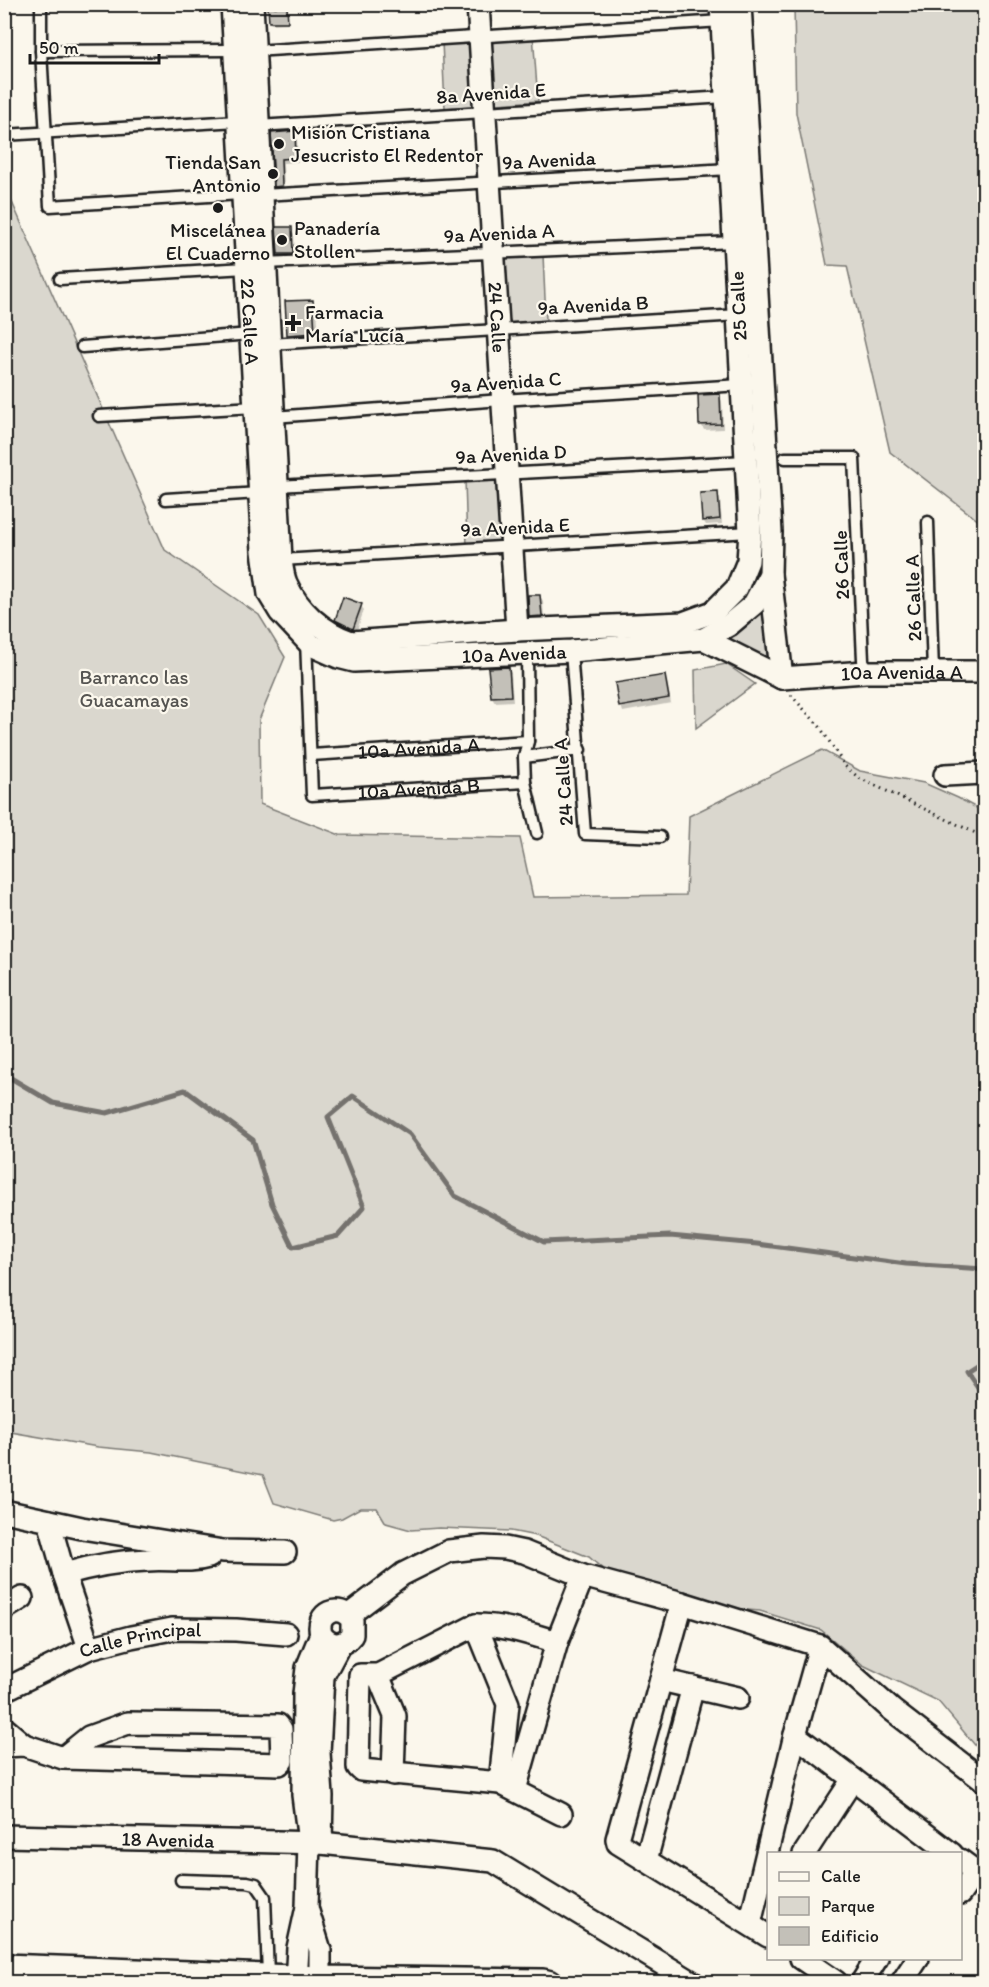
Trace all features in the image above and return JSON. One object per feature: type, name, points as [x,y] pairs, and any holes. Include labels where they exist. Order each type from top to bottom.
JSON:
[{"type":"street","name":"22 Calle A","points":[[232,4],[244,50],[256,265],[270,344],[273,417],[263,551],[277,588],[280,612],[300,634]]},
{"type":"street","name":"22 Calle A","points":[[244,50],[252,4]]},
{"type":"street","name":"24 Calle","points":[[478,4],[517,630]]},
{"type":"street","name":"25 Calle","points":[[740,4],[754,433],[746,461],[750,532],[748,561],[731,609],[754,604],[770,574]]},
{"type":"street","name":"25 Calle","points":[[721,13],[741,385],[754,433],[771,532],[770,574],[782,678]]},
{"type":"street","name":"22 Calle A","points":[[256,265],[251,334],[255,406],[281,560],[277,588]]},
{"type":"street","name":"22 Calle A","points":[[277,588],[299,604]]},
{"type":"street","name":"10a Avenida","points":[[299,604],[317,624],[336,637],[351,642],[517,630],[683,623],[713,612],[731,609]]},
{"type":"street","name":"10a Avenida","points":[[300,634],[311,645],[354,661],[527,654],[704,639],[731,609]]},
{"type":"street","points":[[704,639],[782,678]]},
{"type":"street","name":"10a Avenida A","points":[[782,678],[865,672],[984,672]]},
{"type":"street","points":[[945,775],[984,773]]},
{"type":"street","points":[[4,1511],[223,1551],[285,1552]]},
{"type":"street","points":[[49,1521],[89,1648]]},
{"type":"street","points":[[349,1616],[403,1574],[449,1551],[484,1547],[524,1552],[583,1576],[682,1603],[820,1646],[892,1710],[984,1781]]},
{"type":"street","points":[[64,1574],[105,1563],[205,1558],[223,1551]]},
{"type":"street","points":[[508,1786],[557,1642],[583,1576]]},
{"type":"street","points":[[682,1603],[617,1839],[618,1844],[646,1860],[757,1913]]},
{"type":"street","points":[[296,1979],[298,1948],[320,1843],[322,1796],[319,1754],[324,1676],[340,1644],[352,1635],[353,1625],[349,1616],[338,1610],[327,1613],[320,1622],[321,1634],[307,1668],[304,1694],[303,1795],[320,1843]]},
{"type":"street","points":[[557,1642],[515,1629],[494,1625],[476,1625],[378,1675],[360,1676],[357,1767],[360,1770],[508,1786],[561,1814]]},
{"type":"street","points":[[476,1625],[508,1701],[508,1786]]},
{"type":"street","name":"Calle Principal","points":[[4,1690],[89,1648],[131,1637],[172,1629],[236,1630],[286,1634]]},
{"type":"street","points":[[321,1634],[328,1642],[340,1644]]},
{"type":"street","points":[[770,1852],[795,1735],[820,1646]]},
{"type":"street","points":[[378,1675],[395,1716],[393,1774]]},
{"type":"street","points":[[661,1680],[738,1698]]},
{"type":"street","points":[[646,1860],[693,1687]]},
{"type":"street","points":[[4,1728],[14,1746],[63,1758],[280,1764],[282,1761],[281,1729],[278,1725],[128,1723],[89,1737],[63,1758]]},
{"type":"street","points":[[795,1735],[949,1852]]},
{"type":"street","points":[[805,1852],[853,1779]]},
{"type":"street","name":"18 Avenida","points":[[4,1836],[320,1843],[493,1861],[692,1983]]},
{"type":"street","points":[[767,1866],[757,1913],[767,1934]]},
{"type":"street","points":[[307,1907],[321,1950],[320,1980]]},
{"type":"street","points":[[802,1960],[836,1983]]},
{"type":"street","points":[[862,1983],[876,1960]]},
{"type":"street","points":[[902,1983],[917,1960]]},
{"type":"street","points":[[4,1965],[56,1975],[172,1977],[268,1975],[320,1980],[543,1980],[551,1983]]},
{"type":"lane","points":[[41,4],[45,133]]},
{"type":"lane","points":[[41,51],[244,50],[480,36],[721,13]]},
{"type":"lane","name":"8a Avenida E","points":[[4,135],[248,124],[726,97]]},
{"type":"lane","name":"9a Avenida","points":[[45,133],[50,206],[730,168]]},
{"type":"lane","name":"9a Avenida A","points":[[60,279],[494,251],[734,242]]},
{"type":"lane","name":"9a Avenida B","points":[[270,344],[498,328],[739,315]]},
{"type":"lane","points":[[82,347],[251,334]]},
{"type":"lane","name":"9a Avenida C","points":[[273,417],[741,385]]},
{"type":"lane","points":[[99,416],[255,406]]},
{"type":"lane","name":"26 Calle","points":[[785,458],[853,457],[865,672]]},
{"type":"lane","name":"9a Avenida D","points":[[166,499],[268,489],[507,472],[746,461]]},
{"type":"lane","name":"26 Calle A","points":[[928,522],[933,672]]},
{"type":"lane","name":"9a Avenida E","points":[[281,560],[750,532]]},
{"type":"lane","points":[[300,634],[311,755]]},
{"type":"lane","name":"24 Calle A","points":[[570,651],[586,835],[660,837]]},
{"type":"lane","points":[[527,654],[528,741],[524,757],[525,782],[537,834]]},
{"type":"lane","name":"10a Avenida A","points":[[311,755],[528,741]]},
{"type":"lane","points":[[524,757],[579,750]]},
{"type":"lane","name":"10a Avenida B","points":[[311,755],[312,795],[525,782]]},
{"type":"lane","points":[[181,1880],[256,1884],[265,1897],[268,1975]]},
{"type":"path","points":[[782,678],[790,695],[820,727],[845,766],[859,778],[984,837]]},
{"type":"green space","points":[[794,5],[984,5],[984,525],[890,452],[847,266],[827,265],[796,113]]},
{"type":"green space","points":[[533,34],[538,101],[445,108],[442,41]]},
{"type":"green space","name":"Barranco las Guacamayas","points":[[4,184],[165,550],[259,615],[285,657],[259,720],[260,804],[340,835],[520,838],[533,897],[686,895],[689,816],[822,750],[860,771],[924,783],[984,812],[984,1756],[938,1701],[863,1665],[821,1630],[760,1611],[722,1608],[625,1589],[589,1557],[536,1536],[511,1531],[439,1528],[411,1530],[386,1523],[377,1508],[360,1508],[342,1518],[333,1520],[274,1503],[263,1475],[151,1452],[98,1447],[5,1431]]},
{"type":"green space","points":[[543,255],[546,320],[506,324],[503,258]]},
{"type":"green space","points":[[508,475],[514,540],[467,547],[465,479]]},
{"type":"green space","points":[[766,595],[774,669],[718,637]]},
{"type":"green space","points":[[726,664],[755,684],[696,728],[695,670]]},
{"type":"building","points":[[268,7],[287,7],[288,22],[269,22]]},
{"type":"building","name":"Misión Cristiana Jesucristo El Redentor","points":[[295,131],[296,158],[281,159],[282,186],[274,187],[271,133]]},
{"type":"building","name":"Panadería Stollen","points":[[276,227],[292,227],[293,254],[278,254]]},
{"type":"building","points":[[313,300],[315,333],[287,335],[285,301]]},
{"type":"building","points":[[720,394],[721,424],[699,425],[698,395]]},
{"type":"building","points":[[718,492],[720,519],[702,521],[700,493]]},
{"type":"building","points":[[528,595],[540,595],[542,616],[529,617]]},
{"type":"building","points":[[343,597],[362,604],[353,629],[335,620]]},
{"type":"building","points":[[509,667],[511,696],[491,697],[488,668]]},
{"type":"building","points":[[665,675],[669,698],[619,707],[615,683]]},
{"type":"waterway","points":[[4,1074],[53,1103],[107,1113],[185,1090],[253,1140],[272,1204],[293,1247],[338,1236],[364,1207],[328,1117],[353,1096],[410,1134],[455,1196],[544,1242],[670,1236],[757,1244],[906,1264],[984,1269]]},
{"type":"waterway","points":[[984,1360],[967,1371],[984,1396]]},
{"type":"place","name":"Misión Cristiana Jesucristo El Redentor","points":[[279,144]]},
{"type":"place","name":"Tienda San Antonio","points":[[273,174]]},
{"type":"place","name":"Miscelánea El Cuaderno","points":[[218,208]]},
{"type":"place","name":"Panadería Stollen","points":[[282,240]]},
{"type":"place","name":"Farmacia María Lucía","points":[[293,323]]}]
